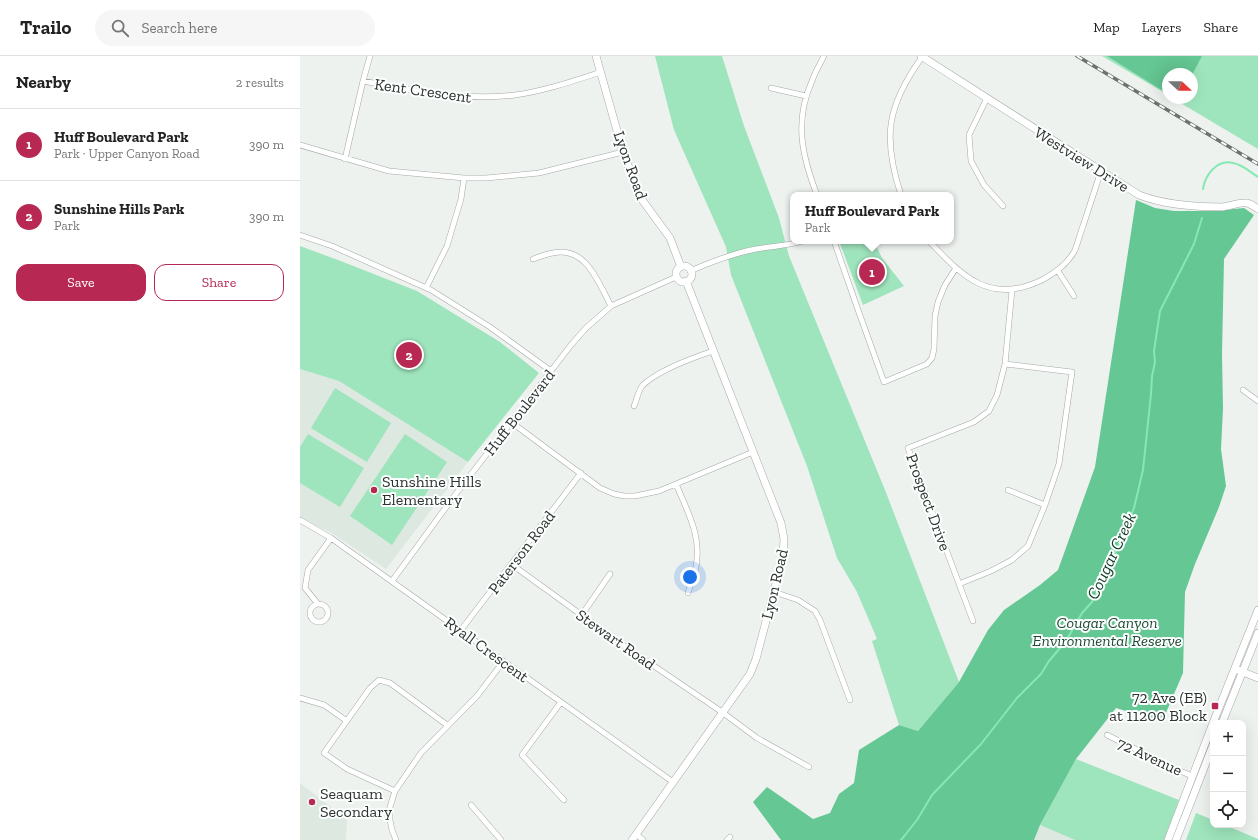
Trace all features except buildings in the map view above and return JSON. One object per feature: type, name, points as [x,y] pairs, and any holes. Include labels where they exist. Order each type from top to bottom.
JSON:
[{"type":"street","points":[[345,159],[370,56]]},
{"type":"street","name":"Lyon Road","points":[[596,56],[623,152],[640,197],[670,238],[681,267]]},
{"type":"street","points":[[816,192],[805,159],[801,119],[806,96],[824,56]]},
{"type":"street","points":[[900,192],[897,184],[890,144],[890,124],[894,106],[901,90],[921,56]]},
{"type":"street","name":"Westview Drive","points":[[921,56],[1139,194],[1168,204],[1223,207],[1248,204],[1255,206],[1258,209]]},
{"type":"street","name":"Kent Crescent","points":[[363,81],[410,91],[446,96],[483,97],[516,94],[555,86],[601,72]]},
{"type":"street","points":[[771,88],[806,96]]},
{"type":"street","points":[[987,98],[969,135],[971,161],[984,185],[1004,206]]},
{"type":"street","points":[[300,145],[389,171],[464,178],[486,178],[539,173],[623,152]]},
{"type":"street","points":[[932,244],[956,268],[975,282],[985,287],[1012,290],[1029,286],[1058,271],[1075,250],[1101,171]]},
{"type":"street","points":[[426,288],[447,246],[461,199],[464,178]]},
{"type":"street","points":[[300,236],[332,246],[426,288],[490,327],[551,371]]},
{"type":"street","points":[[690,271],[708,263],[733,255],[755,249],[790,243]]},
{"type":"street","points":[[835,244],[884,382],[927,364],[932,358],[934,349],[935,316],[938,302],[945,285],[956,268]]},
{"type":"street","points":[[533,259],[554,252],[568,253],[580,257],[589,266],[611,306]]},
{"type":"street","points":[[681,267],[686,267],[690,271],[691,277],[686,281],[680,281],[676,277],[676,272],[681,267]]},
{"type":"street","points":[[1058,271],[1074,296]]},
{"type":"street","name":"Huff Boulevard","points":[[392,581],[455,495],[586,328],[611,306],[676,277]]},
{"type":"street","name":"Lyon Road","points":[[634,837],[750,674],[756,660],[783,557],[784,539],[781,523],[686,281]]},
{"type":"street","name":"Prospect Drive","points":[[973,621],[908,448],[974,422],[989,411],[997,395],[1004,364],[1012,290]]},
{"type":"street","points":[[634,406],[642,386],[654,377],[686,360],[713,351]]},
{"type":"street","points":[[958,584],[1012,560],[1028,546],[1045,505],[1059,464],[1072,372],[1004,364]]},
{"type":"street","points":[[1243,390],[1258,401]]},
{"type":"street","points":[[511,422],[600,488],[614,494],[624,496],[635,496],[658,491],[753,452]]},
{"type":"street","name":"Paterson Road","points":[[461,630],[581,473]]},
{"type":"street","points":[[676,484],[695,531],[697,544],[694,573],[688,593]]},
{"type":"street","points":[[1008,490],[1045,505]]},
{"type":"street","name":"Ryall Crescent","points":[[300,520],[330,538],[392,581],[672,782]]},
{"type":"street","points":[[318,604],[305,588],[308,570],[330,538]]},
{"type":"street","name":"Stewart Road","points":[[511,564],[581,616],[722,712],[757,738],[809,767]]},
{"type":"street","points":[[581,616],[610,574]]},
{"type":"street","points":[[774,592],[798,600],[815,610],[850,700]]},
{"type":"street","name":"72 Avenue","points":[[1214,720],[1258,610]]},
{"type":"street","points":[[1223,720],[1258,633]]},
{"type":"street","points":[[396,840],[390,820],[390,807],[395,791],[421,752],[477,696],[503,662]]},
{"type":"street","points":[[1235,669],[1258,678]]},
{"type":"street","points":[[395,791],[347,769],[324,753],[370,688],[379,680],[390,683],[447,725]]},
{"type":"street","points":[[300,698],[324,705],[347,721]]},
{"type":"street","points":[[561,702],[522,754],[564,800]]},
{"type":"street","name":"72 Avenue","points":[[1168,840],[1210,731]]},
{"type":"street","name":"72 Avenue","points":[[1107,735],[1192,776]]},
{"type":"street","name":"72 Avenue","points":[[1176,840],[1210,753]]},
{"type":"street","points":[[471,805],[501,840]]},
{"type":"street","points":[[634,837],[642,840]]},
{"type":"shaded area","name":"Sunshine Hills Elementary","points":[[300,369],[339,381],[468,462],[386,569],[330,532],[300,518]]},
{"type":"shaded area","name":"Seaquam Secondary","points":[[300,783],[347,820],[346,840],[300,840]]},
{"type":"shaded area","points":[[1040,825],[1075,840],[1034,840]]},
{"type":"green space","points":[[655,56],[722,56],[744,126],[779,218],[789,256],[885,490],[959,682],[918,731],[899,725],[872,641],[877,639],[857,592],[837,558],[807,466],[731,275],[726,247],[674,130]]},
{"type":"green space","points":[[1102,56],[1258,56],[1258,149],[1182,104],[1198,104],[1198,68],[1162,68],[1162,91]]},
{"type":"green space","points":[[1107,56],[1202,56],[1196,68],[1162,68],[1162,90]]},
{"type":"green space","name":"Cougar Canyon Environmental Reserve","points":[[1136,200],[1155,208],[1174,211],[1214,211],[1244,208],[1254,215],[1224,259],[1222,354],[1223,409],[1221,449],[1226,486],[1185,592],[1183,673],[1162,722],[1116,708],[1076,759],[1040,825],[1034,840],[781,840],[753,802],[767,787],[813,819],[830,813],[839,794],[854,783],[859,750],[899,725],[918,731],[959,682],[988,630],[1004,610],[1040,585],[1058,570],[1095,467]]},
{"type":"green space","points":[[840,244],[875,244],[882,258],[904,286],[863,305]]},
{"type":"green space","points":[[300,246],[417,291],[500,342],[539,373],[468,462],[339,381],[300,369]]},
{"type":"green space","points":[[335,388],[391,423],[367,462],[311,428]]},
{"type":"green space","points":[[308,434],[364,468],[340,507],[300,483],[300,447]]},
{"type":"green space","points":[[405,434],[447,462],[392,545],[350,516]]},
{"type":"green space","points":[[1076,759],[1179,800],[1164,840],[1075,840],[1040,825]]},
{"type":"green space","points":[[1196,813],[1210,819],[1210,828],[1232,828],[1258,839],[1258,840],[1186,840]]},
{"type":"waterway","name":"Cougar Creek","points":[[1203,189],[1206,178],[1213,169],[1222,163],[1227,162],[1236,164],[1258,177]]},
{"type":"waterway","name":"Cougar Creek","points":[[901,840],[917,820],[932,795],[981,744],[1017,698],[1041,674],[1049,661],[1066,641],[1082,613],[1092,602],[1105,577],[1134,508],[1143,470],[1152,376],[1155,362],[1154,351],[1160,311],[1194,244],[1202,218]]},
{"type":"railway","points":[[1077,56],[1258,164]]},
{"type":"place","name":"Huff Boulevard Park","points":[[872,272]]},
{"type":"place","name":"Sunshine Hills Park","points":[[409,355]]},
{"type":"place","name":"Sunshine Hills Elementary","points":[[374,490]]},
{"type":"place","name":"72 Ave (EB) at 11200 Block","points":[[1215,706]]},
{"type":"place","name":"Seaquam Secondary","points":[[312,802]]}]
